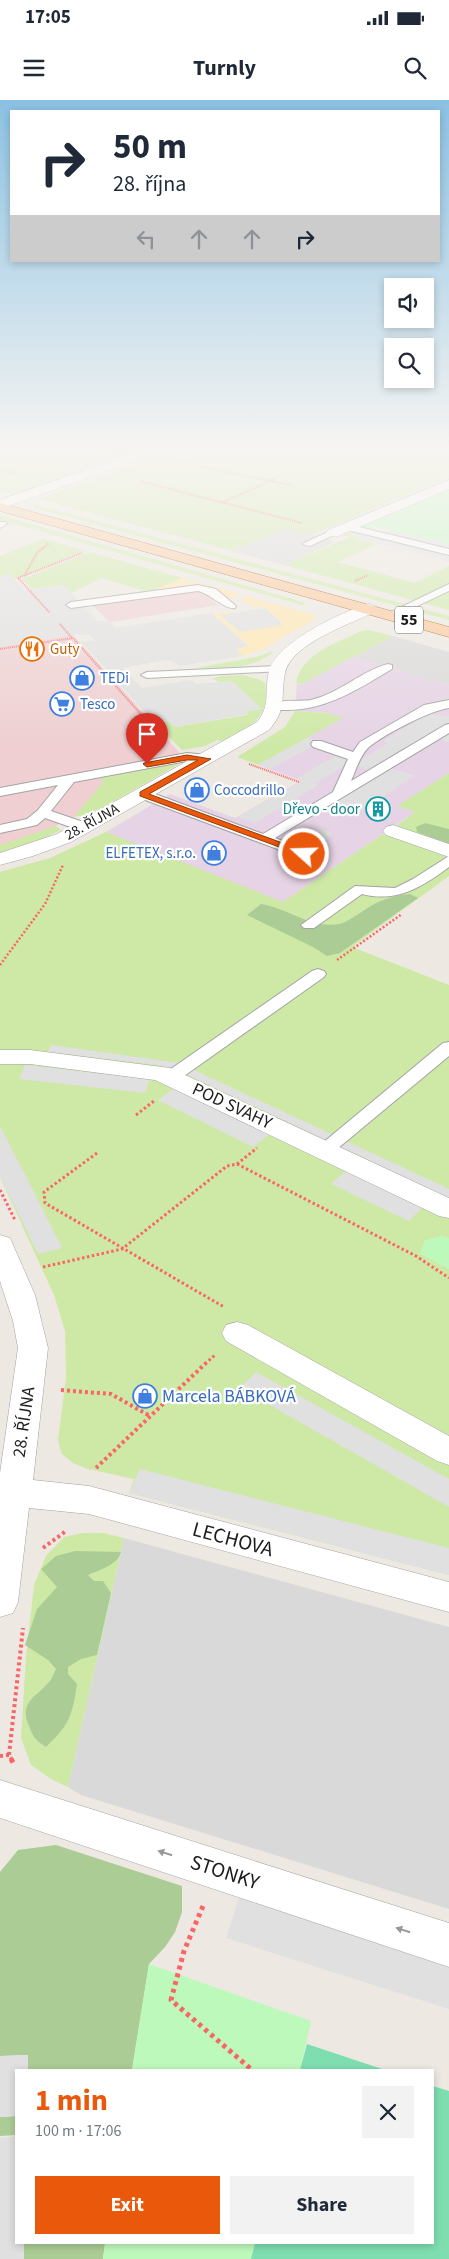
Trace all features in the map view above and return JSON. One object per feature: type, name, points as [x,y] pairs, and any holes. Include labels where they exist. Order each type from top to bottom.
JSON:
[{"type":"main road","name":"55","points":[[153,549],[449,632]]},
{"type":"street","points":[[276,706],[278,669],[283,658],[297,646],[369,609]]},
{"type":"street","name":"28. ŘÍJNA","points":[[0,859],[41,847],[84,827],[207,759],[263,726],[271,718],[276,706]]},
{"type":"street","points":[[393,831],[449,851]]},
{"type":"street","name":"POD SVAHY","points":[[0,1057],[30,1057],[148,1071],[172,1077],[449,1209]]},
{"type":"street","name":"28. ŘÍJNA","points":[[0,1245],[28,1319],[33,1348],[10,1483],[12,1610]]},
{"type":"street","points":[[238,1333],[449,1452]]},
{"type":"street","name":"LECHOVA","points":[[10,1483],[43,1494],[89,1500],[449,1597]]},
{"type":"street","name":"STONKY","points":[[0,1799],[449,1945]]},
{"type":"lane","points":[[436,549],[449,552]]},
{"type":"lane","points":[[390,615],[449,587]]},
{"type":"lane","points":[[72,605],[198,588],[212,592],[231,606]]},
{"type":"lane","points":[[276,706],[300,707],[322,702],[388,667]]},
{"type":"lane","points":[[147,675],[278,669]]},
{"type":"lane","points":[[339,794],[364,744],[428,708],[449,704]]},
{"type":"lane","points":[[264,839],[449,728]]},
{"type":"lane","points":[[317,744],[356,757]]},
{"type":"lane","points":[[0,792],[187,757],[207,759]]},
{"type":"lane","points":[[0,828],[32,822],[43,813],[70,778]]},
{"type":"lane","points":[[142,794],[304,854]]},
{"type":"lane","points":[[43,813],[84,827]]},
{"type":"lane","points":[[309,926],[360,889],[376,895],[405,892],[449,860]]},
{"type":"lane","points":[[172,1077],[318,974]]},
{"type":"lane","points":[[325,1150],[449,1047]]},
{"type":"path","points":[[24,576],[41,549]]},
{"type":"path","points":[[83,553],[18,578],[169,746]]},
{"type":"path","points":[[0,649],[73,638]]},
{"type":"path","points":[[247,763],[299,782]]},
{"type":"path","points":[[0,965],[45,904],[65,861]]},
{"type":"path","points":[[318,974],[403,914]]},
{"type":"path","points":[[11,1273],[122,1249],[227,1166],[237,1164],[281,1129]]},
{"type":"path","points":[[90,1474],[250,1322],[45,1203],[44,1192],[97,1153]]},
{"type":"path","points":[[237,1164],[416,1256],[449,1278]]},
{"type":"path","points":[[57,1389],[110,1394],[150,1416]]},
{"type":"path","points":[[40,1553],[44,1547],[64,1532],[72,1530]]},
{"type":"path","points":[[0,1756],[9,1755],[12,1610]]},
{"type":"path","points":[[203,1906],[184,1951],[171,2000],[251,2069]]},
{"type":"shaded area","points":[[236,549],[320,549],[284,565],[231,551]]},
{"type":"shaded area","points":[[398,549],[424,549],[449,555],[449,562]]},
{"type":"shaded area","points":[[10,574],[24,590],[63,585],[98,621],[109,621],[116,628],[212,613],[248,646],[236,649],[242,656],[179,666],[173,661],[166,660],[122,668],[142,688],[191,680],[196,684],[232,681],[262,709],[248,711],[248,714],[174,727],[168,721],[155,723],[111,675],[125,672],[121,668],[107,670],[81,642],[95,640],[90,635],[78,634],[0,647],[0,576]]},
{"type":"shaded area","points":[[197,587],[218,605],[110,622],[89,602]]},
{"type":"shaded area","points":[[265,608],[284,625],[240,632],[220,615]]},
{"type":"shaded area","name":"Tesco","points":[[73,635],[187,761],[100,777],[103,782],[74,817],[36,835],[0,845],[0,646]]},
{"type":"shaded area","points":[[393,636],[449,652],[449,685],[353,657]]},
{"type":"shaded area","points":[[353,657],[449,685],[449,773],[398,806],[415,812],[330,870],[297,925],[106,832],[170,794],[235,818],[301,781],[258,765],[342,718],[328,713],[295,711],[297,684],[302,684]]},
{"type":"shaded area","points":[[430,713],[445,717],[449,715],[449,742],[434,737],[386,766],[415,776],[351,817],[320,806],[374,772],[352,765],[388,743],[383,741]]},
{"type":"shaded area","points":[[307,738],[320,742],[271,769],[258,765]]},
{"type":"shaded area","points":[[337,755],[353,761],[315,783],[319,785],[255,823],[238,817],[302,781],[297,778]]},
{"type":"shaded area","points":[[321,829],[334,834],[304,854],[290,848]]},
{"type":"shaded area","points":[[51,1045],[179,1063],[449,1189],[449,1198],[179,1071],[158,1065],[48,1052]]},
{"type":"shaded area","points":[[25,1065],[150,1079],[145,1093],[19,1079]]},
{"type":"shaded area","points":[[175,1088],[270,1134],[253,1147],[158,1100]]},
{"type":"shaded area","points":[[0,1126],[62,1248],[38,1254],[0,1176]]},
{"type":"shaded area","points":[[347,1170],[424,1206],[409,1221],[331,1184]]},
{"type":"shaded area","points":[[256,1372],[449,1479],[449,1507],[240,1388]]},
{"type":"shaded area","points":[[140,1469],[449,1548],[449,1575],[129,1493]]},
{"type":"shaded area","points":[[124,1538],[449,1627],[449,1909],[81,1795],[68,1787]]},
{"type":"shaded area","points":[[240,1895],[449,1960],[449,2009],[226,1938]]},
{"type":"shaded area","points":[[28,2055],[28,2069],[15,2069],[15,2116],[0,2117],[0,2056]]},
{"type":"shaded area","points":[[15,2136],[15,2244],[24,2244],[24,2259],[0,2259],[0,2138]]},
{"type":"green space","points":[[19,549],[77,549],[85,551],[14,579],[10,574],[0,576],[0,556]]},
{"type":"green space","points":[[102,549],[117,549],[306,603],[302,605]]},
{"type":"green space","points":[[185,549],[200,549],[449,616],[449,620]]},
{"type":"green space","points":[[322,549],[366,549],[337,562],[415,583],[449,566],[449,610],[284,565]]},
{"type":"green space","points":[[90,552],[207,585],[149,592],[101,578],[71,593],[63,585],[31,589],[22,579]]},
{"type":"green space","points":[[369,630],[393,636],[302,684],[296,683],[305,664],[322,650],[361,631]]},
{"type":"green space","points":[[274,651],[248,665],[226,668],[195,668],[256,657]]},
{"type":"green space","points":[[242,675],[265,683],[265,705],[256,720],[241,732],[223,742],[217,740],[205,746],[182,750],[155,723],[168,721],[175,727],[247,715],[248,711],[261,709],[221,682],[212,679],[220,676]]},
{"type":"green space","points":[[295,711],[328,713],[343,718],[258,765],[237,757],[285,727]]},
{"type":"green space","points":[[181,763],[100,809],[89,814],[74,817],[103,782],[100,778]]},
{"type":"green space","points":[[449,773],[449,844],[396,826],[415,812],[397,806]]},
{"type":"green space","points":[[425,823],[449,829],[449,844],[417,832],[416,827]]},
{"type":"green space","points":[[56,826],[61,830],[36,842],[0,853],[0,845]]},
{"type":"green space","points":[[106,832],[283,902],[383,834],[449,857],[449,876],[352,947],[449,985],[449,1575],[129,1493],[134,1479],[88,1469],[73,1463],[62,1454],[58,1440],[66,1378],[65,1331],[54,1295],[0,1177],[0,872],[50,858]]},
{"type":"green space","points":[[410,894],[418,898],[340,953],[327,956],[313,947],[247,915],[261,904],[319,924],[339,924],[380,901]]},
{"type":"green space","points":[[442,1236],[449,1238],[449,1269],[420,1254],[425,1240]]},
{"type":"green space","points":[[83,1533],[103,1533],[124,1538],[68,1787],[51,1779],[31,1765],[21,1738],[26,1657],[34,1585],[46,1556],[64,1537]]},
{"type":"green space","points":[[75,1551],[121,1552],[112,1564],[88,1575],[94,1581],[103,1581],[111,1593],[97,1655],[81,1659],[68,1667],[68,1674],[77,1684],[71,1712],[69,1719],[60,1732],[46,1747],[37,1741],[30,1730],[26,1711],[30,1701],[49,1682],[56,1669],[48,1660],[25,1645],[37,1609],[57,1587],[41,1569],[56,1556]]},
{"type":"green space","points":[[56,1845],[182,1886],[182,1912],[175,1932],[165,1947],[149,1964],[132,2069],[28,2069],[28,2055],[0,2056],[0,1872],[18,1850]]},
{"type":"green space","points":[[149,1964],[311,2021],[300,2069],[132,2069]]},
{"type":"green space","points":[[307,2044],[382,2069],[300,2069]]},
{"type":"green space","points":[[434,2086],[449,2091],[449,2259],[251,2259],[255,2244],[434,2244]]},
{"type":"green space","points":[[15,2116],[15,2135],[0,2136],[0,2117]]},
{"type":"green space","points":[[24,2244],[105,2244],[103,2259],[24,2259]]},
{"type":"green space","points":[[105,2244],[255,2244],[251,2259],[103,2259]]},
{"type":"sand","points":[[182,578],[240,594],[229,600],[217,589],[206,586],[149,592]]},
{"type":"sand","points":[[246,596],[315,615],[315,617],[311,622],[280,638],[264,649],[242,656],[236,649],[248,645],[212,613],[232,612],[233,614],[220,616],[240,632],[284,624],[261,606],[254,607],[239,600]]},
{"type":"place","name":"Guty","points":[[32,649]]},
{"type":"place","name":"TEDi","points":[[82,678]]},
{"type":"place","name":"Tesco","points":[[62,704]]},
{"type":"place","name":"Coccodrillo","points":[[197,790]]},
{"type":"place","name":"Dřevo - door","points":[[378,809]]},
{"type":"place","name":"ELFETEX, s.r.o.","points":[[214,853]]},
{"type":"place","name":"Marcela BÁBKOVÁ","points":[[145,1396]]},
{"type":"route","points":[[147,764],[187,757],[207,759],[142,794],[304,854]]}]
